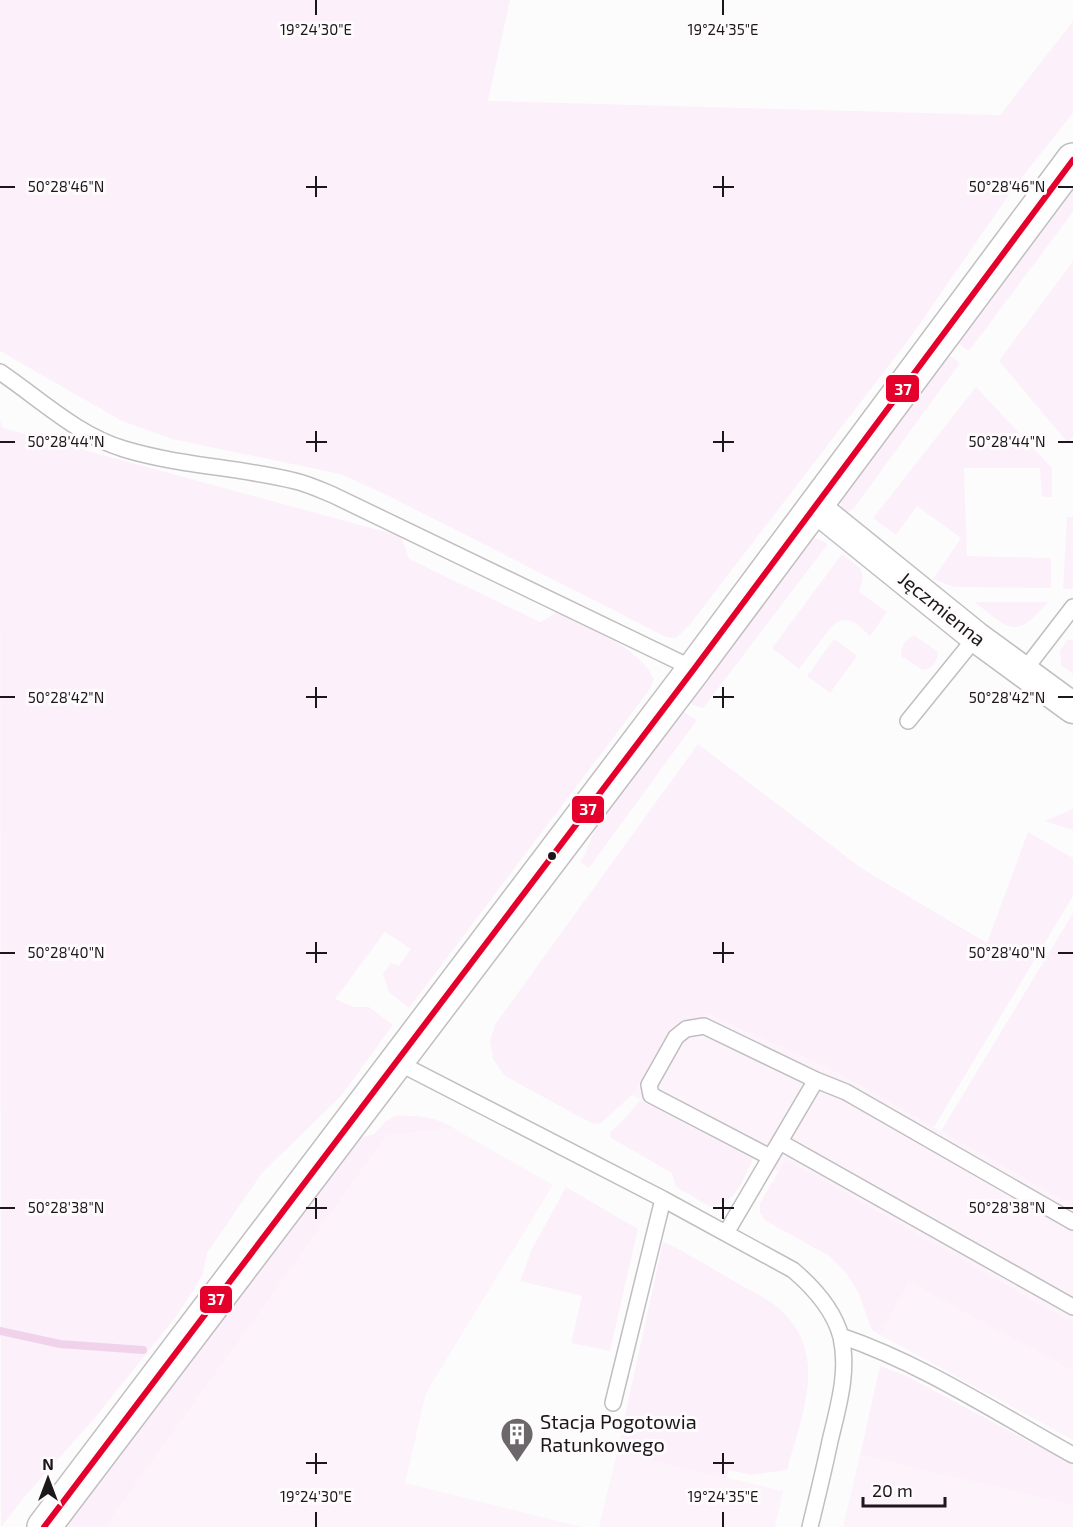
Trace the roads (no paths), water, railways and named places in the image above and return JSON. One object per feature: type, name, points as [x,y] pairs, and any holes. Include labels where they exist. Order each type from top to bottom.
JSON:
[{"type":"street","points":[[44,1527],[694,669],[1073,160]]},
{"type":"street","name":"Jęczmienna","points":[[814,506],[976,637],[1073,708]]},
{"type":"lane","points":[[0,372],[80,429],[122,448],[167,459],[298,482],[333,495],[694,669]]},
{"type":"lane","points":[[1023,672],[1073,607]]},
{"type":"lane","points":[[908,721],[976,637]]},
{"type":"lane","points":[[770,1157],[651,1095],[650,1085],[676,1037],[686,1029],[704,1026],[846,1092],[1073,1222]]},
{"type":"lane","points":[[395,1061],[663,1199],[793,1270],[809,1283],[833,1317],[841,1335],[844,1362],[842,1389],[810,1527]]},
{"type":"lane","points":[[726,1233],[816,1080]]},
{"type":"lane","points":[[780,1142],[1073,1307]]},
{"type":"lane","points":[[613,1403],[663,1199]]},
{"type":"lane","points":[[841,1335],[906,1363],[1073,1455]]},
{"type":"waterway","points":[[0,1331],[60,1344],[143,1350]]},
{"type":"place","name":"Stacja Pogotowia Ratunkowego","points":[[517,1463]]}]
